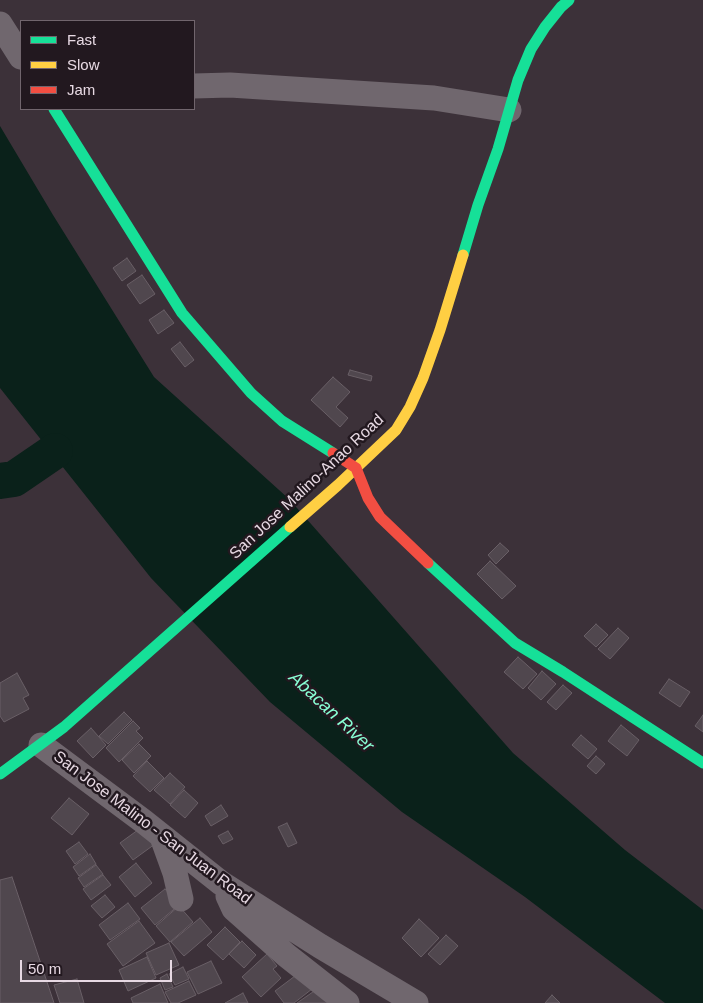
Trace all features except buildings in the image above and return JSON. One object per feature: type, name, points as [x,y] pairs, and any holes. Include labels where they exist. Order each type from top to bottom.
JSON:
[{"type":"main road","name":"San Jose Malino-Anao Road","points":[[0,774],[64,727],[338,485],[396,430],[410,407],[423,378],[440,330],[478,205],[498,150],[518,80],[531,49],[545,27],[561,6],[569,0]]},
{"type":"main road","points":[[55,110],[182,313],[251,393],[282,421],[356,468],[368,498],[380,517],[515,643],[703,763]]},
{"type":"street","points":[[0,24],[20,55]]},
{"type":"street","points":[[195,86],[230,85],[434,98],[509,110]]},
{"type":"street","name":"San Jose Malino - San Juan Road","points":[[41,745],[221,883],[320,946],[416,1003]]},
{"type":"street","points":[[162,837],[175,873],[181,899]]},
{"type":"street","points":[[221,883],[234,909],[347,1003]]},
{"type":"water","name":"Abacan River","points":[[0,126],[154,377],[289,499],[513,753],[625,850],[703,910],[703,1003],[665,1003],[525,897],[402,812],[270,702],[151,578],[0,388]]},
{"type":"waterway","points":[[0,481],[14,479],[55,451]]},
{"type":"traffic: fast","points":[[463,255],[498,149],[518,80],[531,49],[545,27],[569,0]]},
{"type":"traffic: fast","points":[[55,110],[182,313],[251,393],[282,421],[333,453]]},
{"type":"traffic: fast","points":[[0,774],[64,727],[290,527]]},
{"type":"traffic: fast","points":[[428,563],[515,643],[703,763]]},
{"type":"traffic: slow","points":[[290,527],[396,430],[410,407],[423,378],[463,255]]},
{"type":"traffic: jam","points":[[333,453],[356,468],[368,498],[380,517],[428,563]]}]
